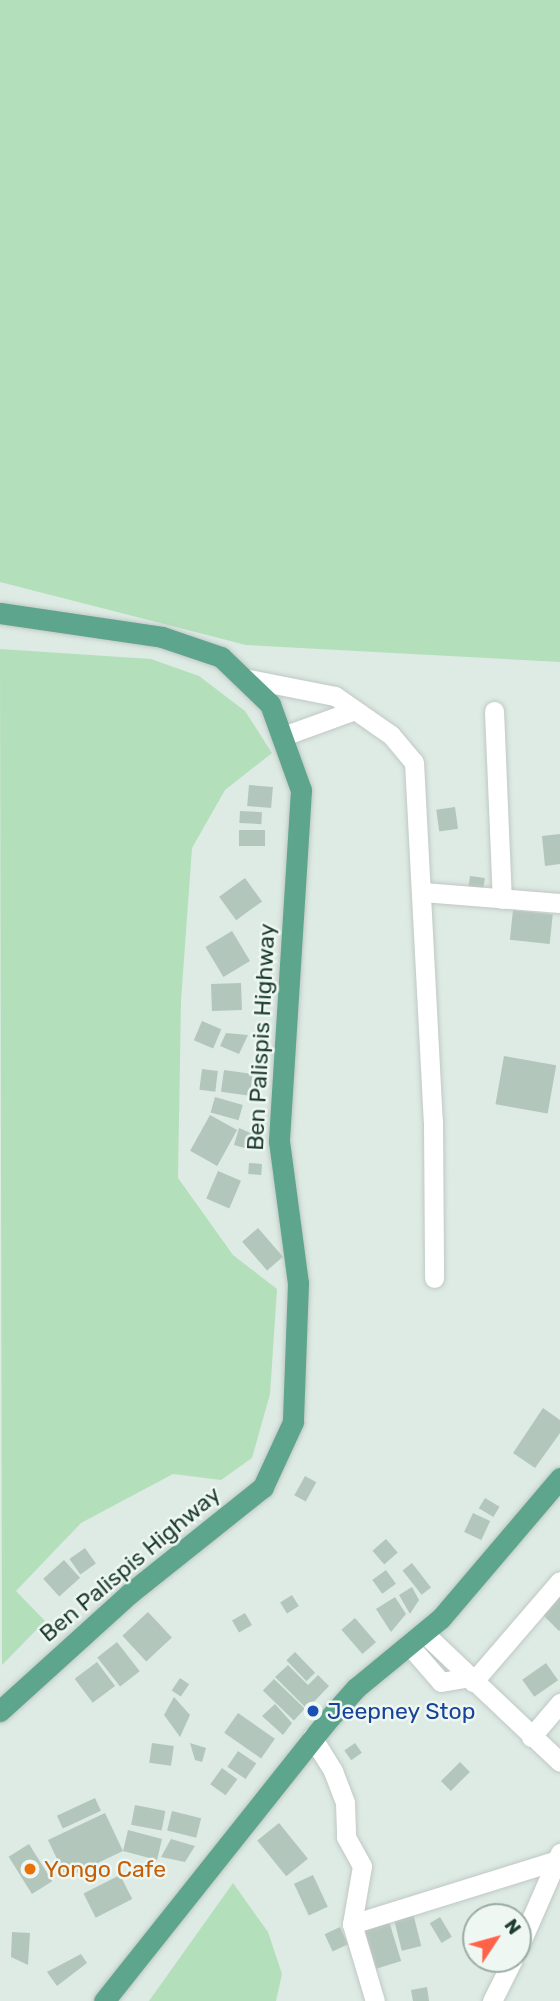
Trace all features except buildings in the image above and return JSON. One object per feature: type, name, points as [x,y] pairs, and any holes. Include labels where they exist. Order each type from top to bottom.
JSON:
[{"type":"main road","name":"Ben Palispis Highway","points":[[0,613],[162,637],[221,657],[249,679],[286,735],[300,790],[279,1140],[298,1283],[293,1422],[262,1487],[130,1593],[0,1712]]},
{"type":"main road","points":[[104,2001],[312,1738],[356,1688],[416,1639],[560,1478]]},
{"type":"street","points":[[249,679],[335,696],[391,734],[414,762],[422,892],[434,1278]]},
{"type":"street","points":[[286,735],[355,710]]},
{"type":"street","points":[[494,711],[502,899]]},
{"type":"street","points":[[422,892],[560,903]]},
{"type":"street","points":[[470,1680],[560,1581]]},
{"type":"street","points":[[416,1639],[470,1680],[560,1762]]},
{"type":"street","points":[[531,1737],[560,1703]]},
{"type":"street","points":[[312,1738],[333,1772],[345,1803],[346,1837],[362,1866],[352,1924],[374,2001]]},
{"type":"street","points":[[352,1924],[559,1856]]},
{"type":"street","points":[[532,1917],[559,1856]]},
{"type":"street","points":[[492,2001],[506,1973]]},
{"type":"green space","points":[[0,0],[560,0],[560,662],[246,645],[0,582]]},
{"type":"green space","points":[[0,649],[151,659],[199,676],[245,711],[272,753],[225,790],[192,848],[181,1001],[178,1178],[233,1255],[277,1289],[270,1394],[252,1458],[221,1480],[173,1474],[81,1523],[16,1591],[45,1621],[2,1665]]},
{"type":"green space","points":[[233,1883],[268,1932],[282,1974],[276,2001],[149,2001]]},
{"type":"place","name":"Jeepney Stop","points":[[313,1711]]},
{"type":"place","name":"Yongo Cafe","points":[[30,1869]]}]
